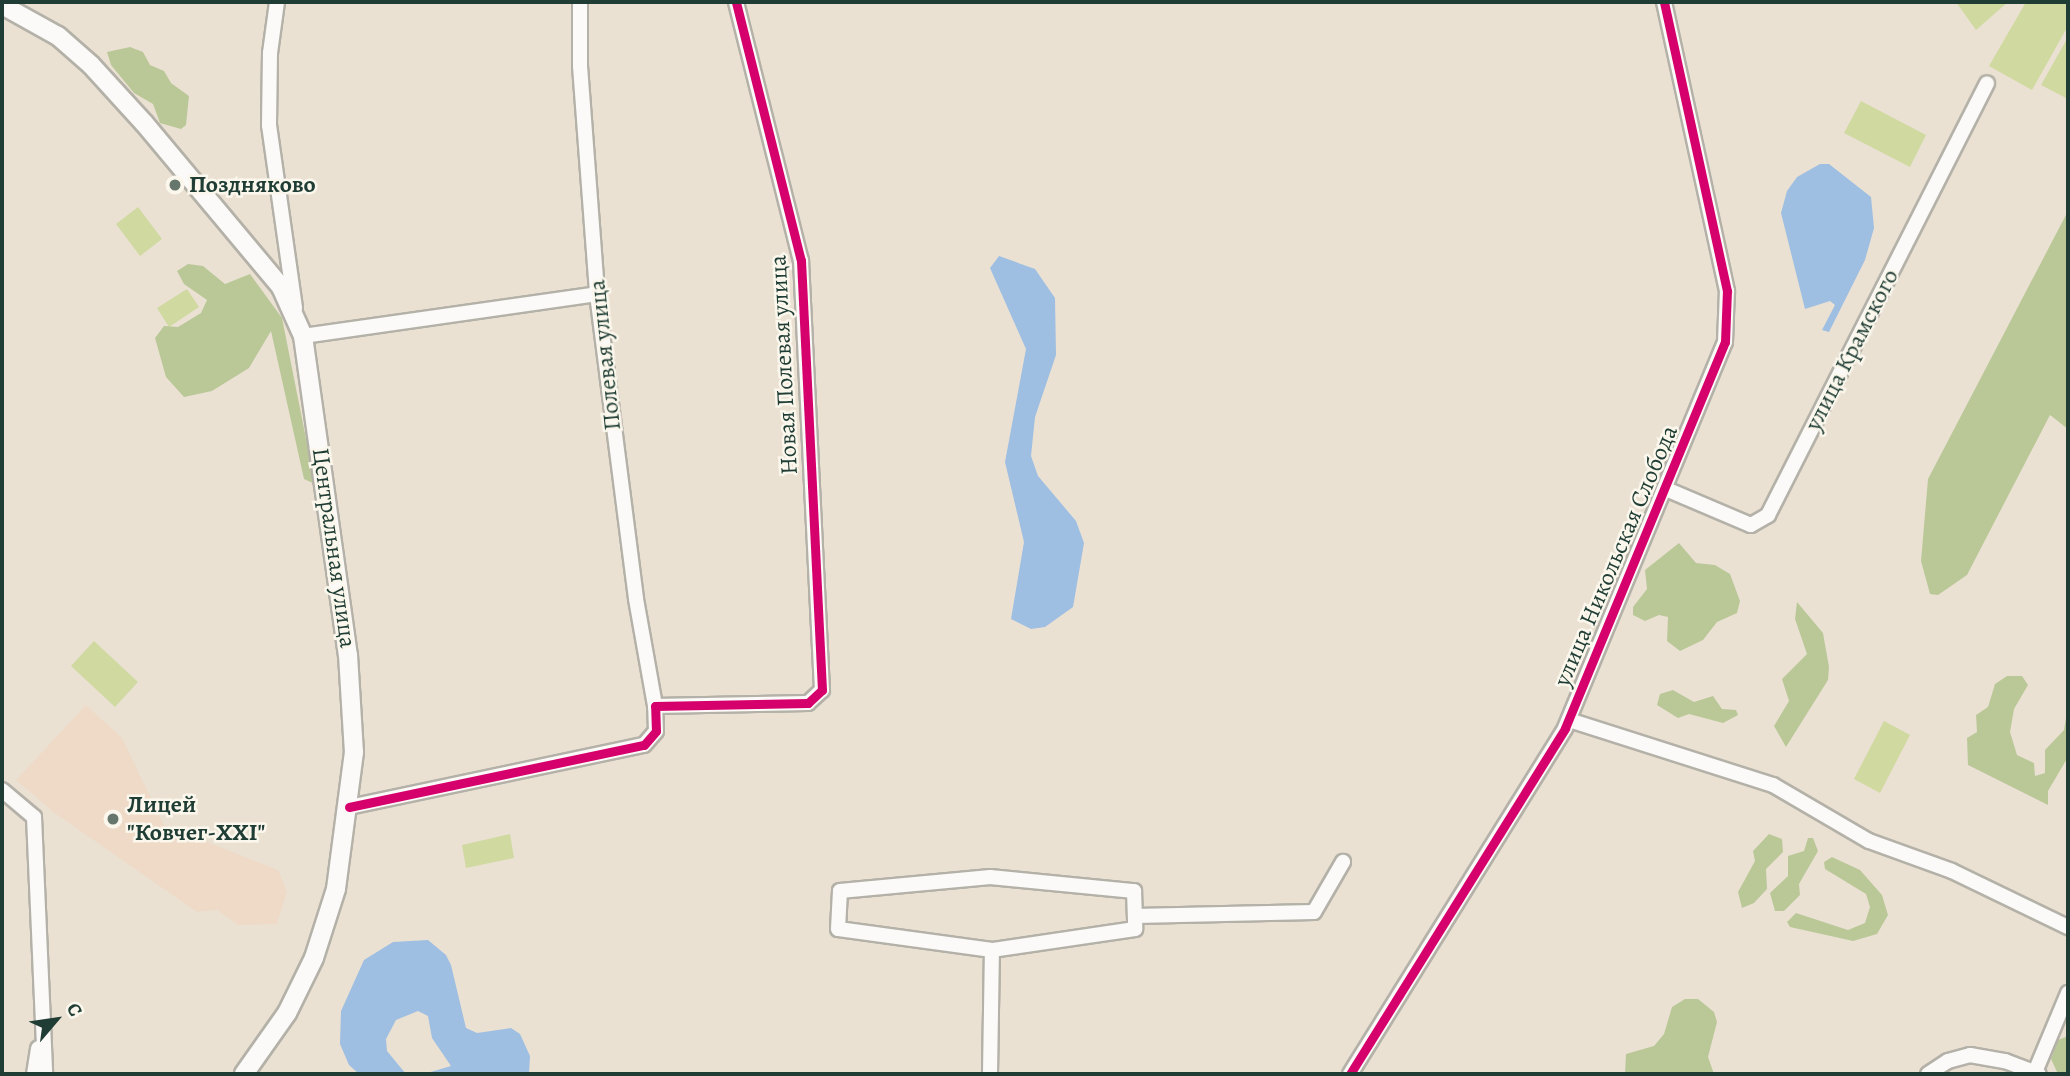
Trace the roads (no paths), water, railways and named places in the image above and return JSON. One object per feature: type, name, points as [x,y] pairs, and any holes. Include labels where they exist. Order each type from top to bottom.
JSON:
[{"type":"street","name":"Центральная улица","points":[[244,1074],[287,1013],[314,958],[336,889],[349,807],[352,691],[303,336],[295,313],[269,125],[270,53],[277,2]]},
{"type":"street","name":"Полевая улица","points":[[349,807],[644,746],[656,732],[655,706],[636,599],[597,294],[580,66],[580,2]]},
{"type":"street","name":"Новая Полевая улица","points":[[655,706],[808,703],[822,690],[801,261],[736,2]]},
{"type":"street","name":"улица Никольская Слобода","points":[[1350,1074],[1569,720],[1725,342],[1729,306],[1664,2]]},
{"type":"street","points":[[2,5],[58,36],[91,65],[264,264],[295,313]]},
{"type":"street","name":"улица Крамского","points":[[1666,489],[1751,525],[1769,515],[1987,83]]},
{"type":"street","points":[[303,336],[597,294]]},
{"type":"street","points":[[1569,720],[1773,785],[1869,841],[1959,874],[2068,927]]},
{"type":"street","points":[[2,790],[34,817],[45,1074]]},
{"type":"street","points":[[1135,916],[1314,912],[1343,862]]},
{"type":"street","points":[[990,877],[1134,891],[1135,929],[992,950],[838,929],[840,891],[990,877]]},
{"type":"street","points":[[990,1074],[992,950]]},
{"type":"street","points":[[1928,1074],[1948,1061],[1970,1055],[2037,1073],[2068,993]]},
{"type":"street","points":[[34,1074],[44,1019]]},
{"type":"water","points":[[1820,164],[1829,164],[1871,197],[1874,228],[1865,260],[1829,332],[1822,330],[1835,305],[1830,301],[1805,309],[1781,213],[1787,191],[1797,177]]},
{"type":"water","points":[[999,256],[1035,269],[1055,298],[1056,355],[1035,417],[1031,456],[1038,476],[1076,521],[1084,543],[1073,607],[1045,627],[1031,629],[1011,619],[1024,542],[1005,462],[1026,349],[990,268]]},
{"type":"water","points":[[428,940],[446,955],[451,965],[466,1028],[477,1033],[511,1028],[520,1034],[530,1056],[529,1074],[424,1074],[451,1066],[432,1038],[428,1016],[418,1011],[396,1020],[386,1039],[387,1051],[406,1074],[359,1074],[349,1065],[340,1044],[341,1011],[364,960],[393,942]]},
{"type":"place","name":"Поздняково","points":[[175,185]]},
{"type":"place","name":"Лицей \"Ковчег-XXI\"","points":[[113,819]]}]
